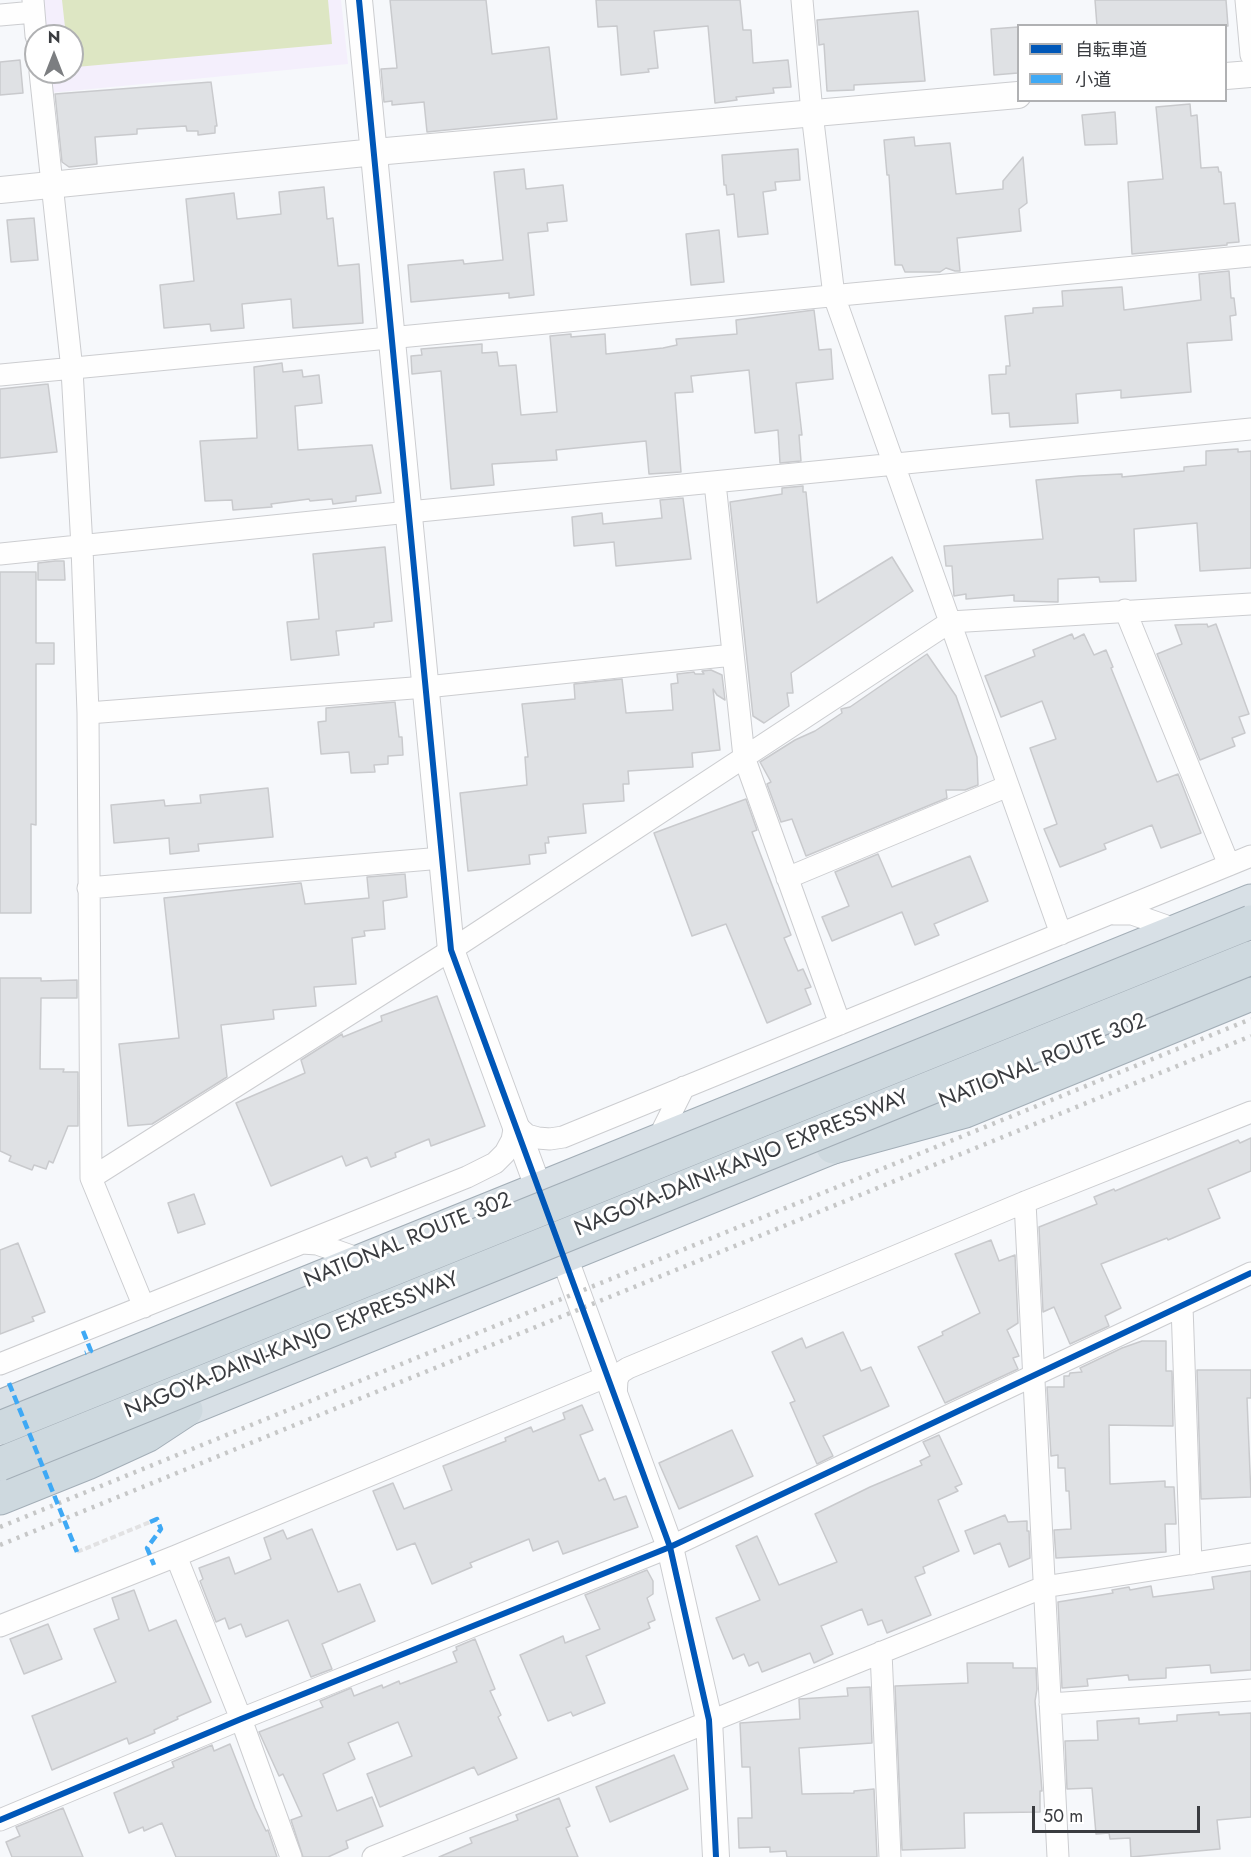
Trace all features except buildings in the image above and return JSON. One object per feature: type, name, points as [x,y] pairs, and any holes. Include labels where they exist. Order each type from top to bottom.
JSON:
[{"type":"highway","name":"NATIONAL ROUTE 302","points":[[0,1407],[1251,901]]},
{"type":"highway","name":"NAGOYA-DAINI-KANJO EXPRESSWAY","points":[[0,1428],[1251,922]]},
{"type":"highway","name":"NAGOYA-DAINI-KANJO EXPRESSWAY","points":[[0,1464],[1251,958]]},
{"type":"highway","points":[[0,1485],[833,1147],[965,1111],[1246,990]]},
{"type":"highway","points":[[0,1498],[87,1463],[148,1435],[186,1410]]},
{"type":"street","points":[[359,0],[451,950],[670,1547],[709,1720],[716,1857]]},
{"type":"street","points":[[802,0],[812,113],[834,296],[1061,934]]},
{"type":"street","points":[[1246,0],[1251,55]]},
{"type":"street","points":[[0,15],[34,6],[35,24]]},
{"type":"street","points":[[1227,76],[1251,74]]},
{"type":"street","points":[[41,84],[72,370],[82,547],[88,713],[91,1178],[144,1307]]},
{"type":"street","points":[[0,190],[375,152],[1017,95]]},
{"type":"street","points":[[0,375],[72,370],[1251,256]]},
{"type":"street","points":[[0,555],[1251,429]]},
{"type":"street","points":[[715,483],[744,757],[840,1024]]},
{"type":"street","points":[[91,1178],[451,950],[950,622],[1251,604]]},
{"type":"street","points":[[1125,610],[1229,865]]},
{"type":"street","points":[[88,713],[426,687],[733,655]]},
{"type":"street","points":[[787,878],[1008,786]]},
{"type":"street","points":[[515,1124],[527,1134],[538,1138],[563,1137],[1251,856]]},
{"type":"street","points":[[88,888],[442,858]]},
{"type":"street","points":[[1105,916],[1120,913],[1132,914],[1178,930]]},
{"type":"street","points":[[658,1139],[684,1088]]},
{"type":"street","points":[[0,1626],[612,1386],[621,1373],[628,1368],[1025,1202],[1251,1112]]},
{"type":"street","points":[[0,1364],[466,1177],[495,1163],[506,1153],[512,1140],[515,1124]]},
{"type":"street","points":[[1025,1202],[1058,1857]]},
{"type":"street","points":[[302,1243],[317,1244],[363,1260]]},
{"type":"street","points":[[0,1820],[241,1719],[670,1547],[1251,1273]]},
{"type":"street","points":[[1182,1306],[1191,1564]]},
{"type":"street","points":[[373,1857],[1044,1587],[1251,1554]]},
{"type":"street","points":[[176,1556],[241,1719],[291,1857]]},
{"type":"street","points":[[880,1652],[890,1857]]},
{"type":"street","points":[[1050,1704],[1251,1690]]},
{"type":"path","points":[[77,1552],[150,1522]]},
{"type":"shaded area","points":[[42,0],[341,0],[348,64],[50,93],[49,84],[84,84],[84,24],[44,24]]},
{"type":"green space","points":[[62,0],[328,0],[332,44],[84,66],[84,24],[65,24]]},
{"type":"railway","points":[[0,1527],[1251,1019]]},
{"type":"railway","points":[[0,1545],[1251,1036]]},
{"type":"marked path","points":[[83,1331],[91,1351],[85,1353]]},
{"type":"marked path","points":[[9,1383],[77,1552]]},
{"type":"marked path","points":[[150,1522],[157,1519],[161,1529],[147,1548],[154,1565]]},
{"type":"cycle path","points":[[359,0],[451,950],[670,1547],[709,1720],[716,1857]]},
{"type":"cycle path","points":[[0,1820],[241,1719],[670,1547],[1251,1273]]}]
